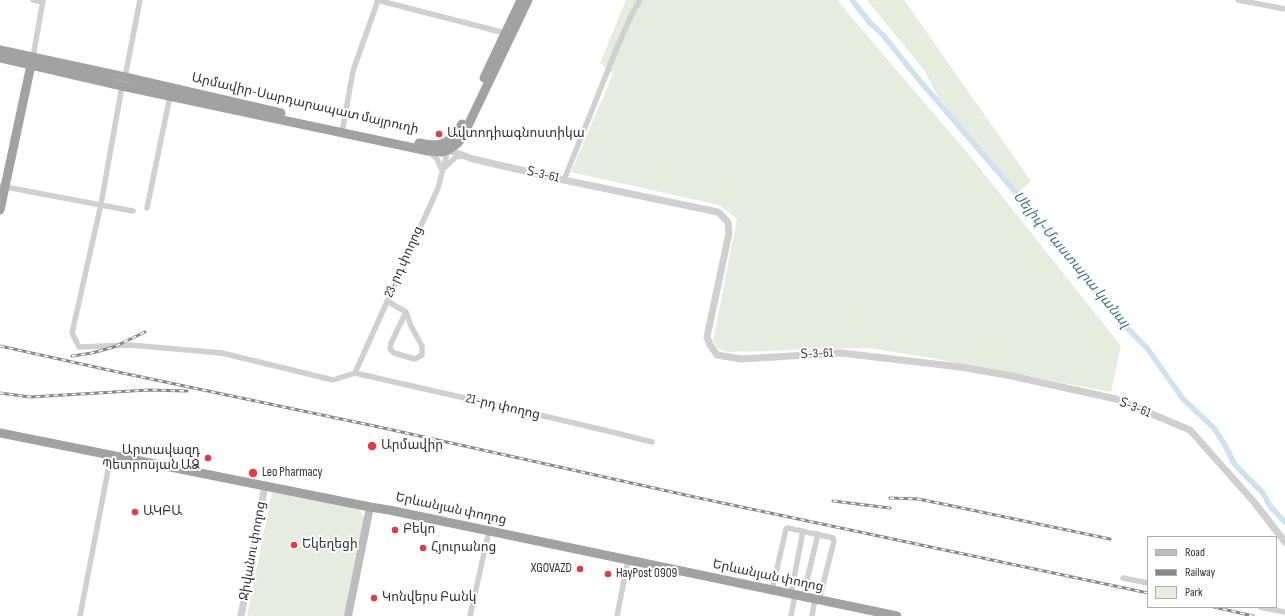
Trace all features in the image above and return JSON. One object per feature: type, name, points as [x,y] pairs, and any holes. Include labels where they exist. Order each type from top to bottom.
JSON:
[{"type":"highway","points":[[446,146],[458,133],[521,0]]},
{"type":"highway","points":[[446,146],[458,143],[462,137],[528,0]]},
{"type":"highway","name":"Արմավիր-Սարդարապատ մայրուղի","points":[[0,50],[32,61],[272,114],[428,151],[442,152],[446,146],[427,145],[343,126],[272,114],[170,96],[124,82]]},
{"type":"highway","name":"Արմավիր-Սարդարապատ մայրուղի","points":[[0,58],[32,61]]},
{"type":"highway","points":[[0,210],[2,186],[32,61]]},
{"type":"highway","name":"Երևանյան փողոց","points":[[0,433],[389,510],[896,616]]},
{"type":"main road","points":[[348,616],[370,507]]},
{"type":"street","points":[[32,61],[43,1],[33,0]]},
{"type":"street","points":[[140,0],[101,204],[72,333],[79,347],[130,345],[222,353],[333,380],[355,372]]},
{"type":"street","points":[[343,126],[353,71],[378,0],[505,33]]},
{"type":"street","points":[[564,180],[621,38],[640,0]]},
{"type":"street","points":[[1238,0],[1285,9]]},
{"type":"street","points":[[147,208],[170,96]]},
{"type":"street","points":[[428,151],[437,159],[442,170],[456,157],[463,156],[460,149],[462,137]]},
{"type":"street","name":"Տ-3-61","points":[[446,146],[463,156],[473,159],[564,180],[718,212],[728,222],[729,234],[707,336],[710,345],[717,355],[741,358],[841,353],[960,367],[1007,375],[1116,399],[1190,430],[1254,502],[1285,542]]},
{"type":"street","name":"23-րդ փողոց","points":[[355,372],[438,188],[446,146]]},
{"type":"street","points":[[2,186],[133,211]]},
{"type":"street","points":[[387,301],[406,312],[411,326],[422,346],[422,355],[416,359],[394,353],[390,349],[391,343],[406,312]]},
{"type":"street","name":"21-րդ փողոց","points":[[355,372],[537,415],[578,423],[652,442]]},
{"type":"street","points":[[80,616],[112,455]]},
{"type":"street","name":"Ջիվանու փողոց","points":[[241,616],[265,485]]},
{"type":"street","points":[[772,590],[786,529],[788,528],[833,538],[834,541],[812,616]]},
{"type":"street","points":[[470,616],[489,531]]},
{"type":"street","points":[[797,595],[803,531]]},
{"type":"street","points":[[791,616],[818,534]]},
{"type":"street","points":[[617,616],[628,560]]},
{"type":"street","points":[[1123,578],[1147,583]]},
{"type":"street","points":[[1265,608],[1285,612]]},
{"type":"green space","points":[[626,0],[838,0],[971,157],[1121,346],[1111,392],[926,357],[869,348],[728,352],[717,348],[713,341],[737,219],[719,205],[571,172],[613,74],[600,63]]},
{"type":"green space","points":[[867,0],[904,0],[1031,181],[1017,194],[938,97],[924,70]]},
{"type":"green space","points":[[272,492],[359,508],[365,519],[346,616],[247,616]]},
{"type":"waterway","name":"Սելիվ֊Մաստարա կանալ","points":[[852,0],[1022,200],[1118,319],[1147,348],[1183,399],[1214,428],[1235,465],[1263,493],[1270,506],[1285,522]]},
{"type":"railway","points":[[72,356],[92,353],[114,347],[145,332]]},
{"type":"railway","points":[[0,346],[379,427],[699,498],[1147,593]]},
{"type":"railway","points":[[0,393],[30,397],[148,390],[187,391]]},
{"type":"railway","points":[[890,498],[918,499],[1110,539]]},
{"type":"railway","points":[[833,501],[890,508]]},
{"type":"railway","points":[[1218,608],[1253,616]]},
{"type":"place","name":"Ավտոդիագնոստիկա","points":[[439,134]]},
{"type":"place","name":"Արմավիր","points":[[372,446]]},
{"type":"place","name":"Արտավազդ Պետրոսյան ԱՁ","points":[[208,458]]},
{"type":"place","name":"Leo Pharmacy","points":[[253,473]]},
{"type":"place","name":"ԱԿԲԱ","points":[[135,512]]},
{"type":"place","name":"Բեկո","points":[[395,530]]},
{"type":"place","name":"Եկեղեցի","points":[[294,545]]},
{"type":"place","name":"Հյուրանոց","points":[[423,548]]},
{"type":"place","name":"XGOVAZD","points":[[580,569]]},
{"type":"place","name":"HayPost 0909","points":[[608,574]]},
{"type":"place","name":"Կոնվերս Բանկ","points":[[374,598]]}]
